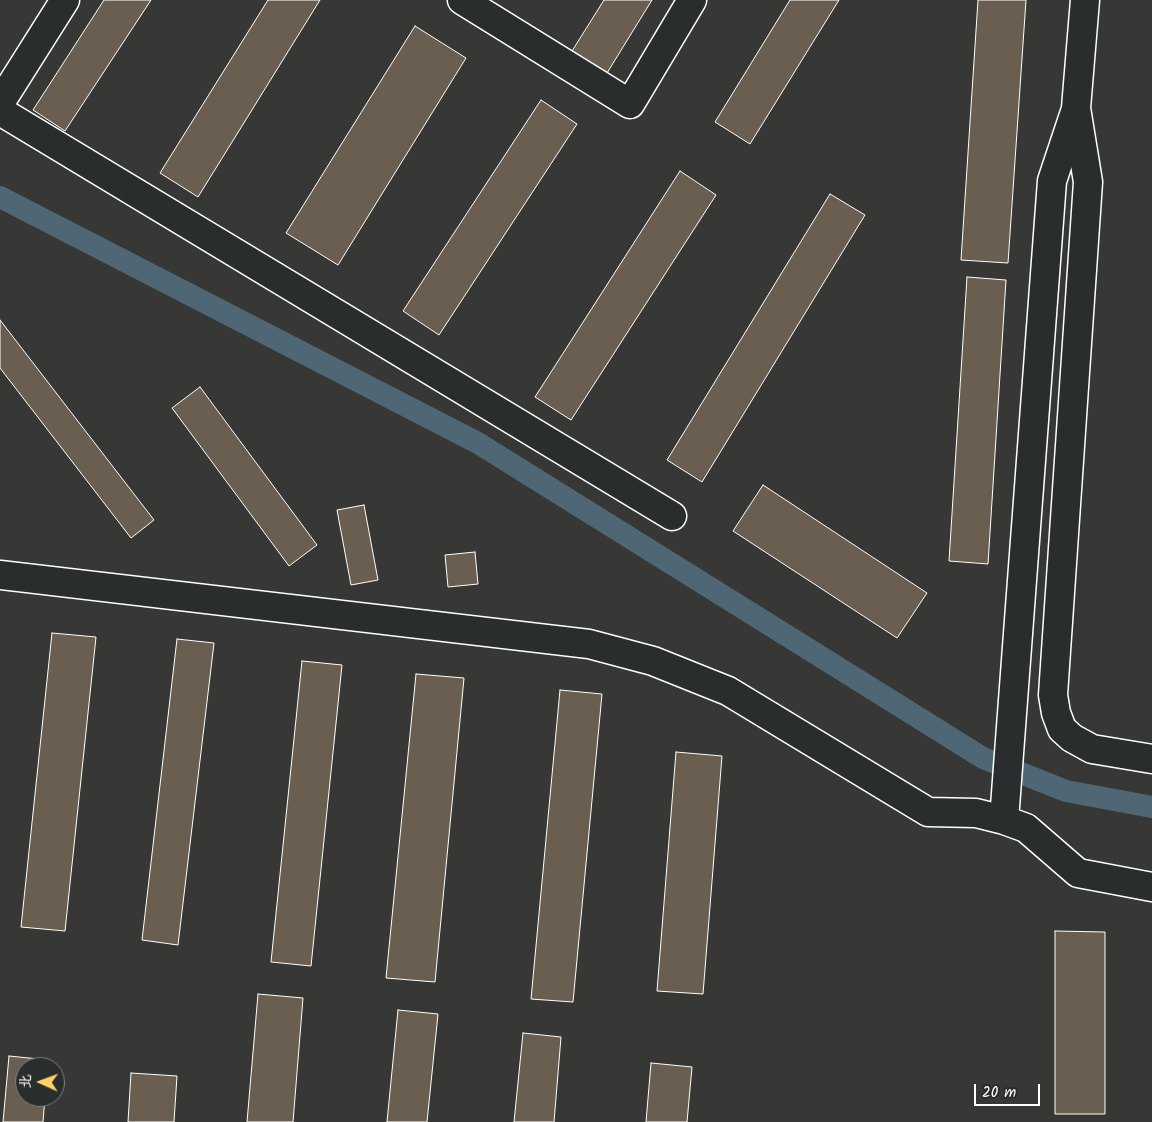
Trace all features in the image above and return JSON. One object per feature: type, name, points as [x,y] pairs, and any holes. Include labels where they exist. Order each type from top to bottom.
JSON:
[{"type":"street","points":[[0,102],[65,0]]},
{"type":"street","points":[[462,0],[630,104],[692,0]]},
{"type":"street","points":[[1004,820],[1052,181],[1076,108],[1085,0]]},
{"type":"street","points":[[1076,108],[1088,182],[1053,694],[1056,713],[1062,729],[1072,738],[1092,748],[1152,759]]},
{"type":"street","points":[[0,112],[672,516]]},
{"type":"street","points":[[0,574],[589,644],[653,661],[728,691],[928,812],[976,813],[1004,820],[1026,828],[1078,873],[1152,887]]},
{"type":"building","points":[[104,0],[151,0],[65,131],[33,110]]},
{"type":"building","points":[[268,0],[320,0],[198,197],[160,173]]},
{"type":"building","points":[[604,0],[652,0],[607,73],[572,51]]},
{"type":"building","points":[[790,0],[839,0],[750,144],[715,122]]},
{"type":"building","points":[[978,0],[1026,0],[1008,263],[961,260]]},
{"type":"building","points":[[415,26],[466,58],[338,265],[286,233]]},
{"type":"building","points":[[541,100],[577,124],[439,335],[403,311]]},
{"type":"building","points":[[680,171],[716,195],[571,420],[535,397]]},
{"type":"building","points":[[830,194],[865,215],[702,482],[667,460]]},
{"type":"building","points":[[967,277],[1006,280],[988,564],[949,561]]},
{"type":"building","points":[[0,320],[154,520],[131,538],[0,368]]},
{"type":"building","points":[[200,387],[317,545],[289,566],[172,408]]},
{"type":"building","points":[[763,485],[927,593],[897,638],[733,531]]},
{"type":"building","points":[[364,505],[378,580],[351,585],[337,510]]},
{"type":"building","points":[[475,552],[478,584],[448,587],[445,555]]},
{"type":"building","points":[[52,633],[96,637],[65,931],[21,927]]},
{"type":"building","points":[[177,639],[214,643],[178,945],[142,940]]},
{"type":"building","points":[[302,661],[342,665],[311,966],[271,962]]},
{"type":"building","points":[[416,674],[464,678],[435,982],[386,978]]},
{"type":"building","points":[[560,690],[602,694],[573,1002],[531,999]]},
{"type":"building","points":[[676,752],[722,756],[703,994],[657,991]]},
{"type":"building","points":[[1055,931],[1105,932],[1105,1114],[1055,1114]]},
{"type":"building","points":[[258,994],[303,998],[293,1122],[247,1122]]},
{"type":"building","points":[[398,1010],[438,1014],[427,1122],[387,1122]]},
{"type":"building","points":[[523,1033],[561,1037],[554,1122],[514,1122]]},
{"type":"building","points":[[9,1056],[19,1057],[15,1057],[15,1107],[44,1107],[43,1122],[3,1122]]},
{"type":"building","points":[[651,1063],[692,1067],[687,1122],[646,1122]]},
{"type":"building","points":[[131,1073],[177,1076],[174,1122],[128,1122]]},
{"type":"waterway","points":[[0,197],[478,443],[983,758],[1066,791],[1152,807]]}]
